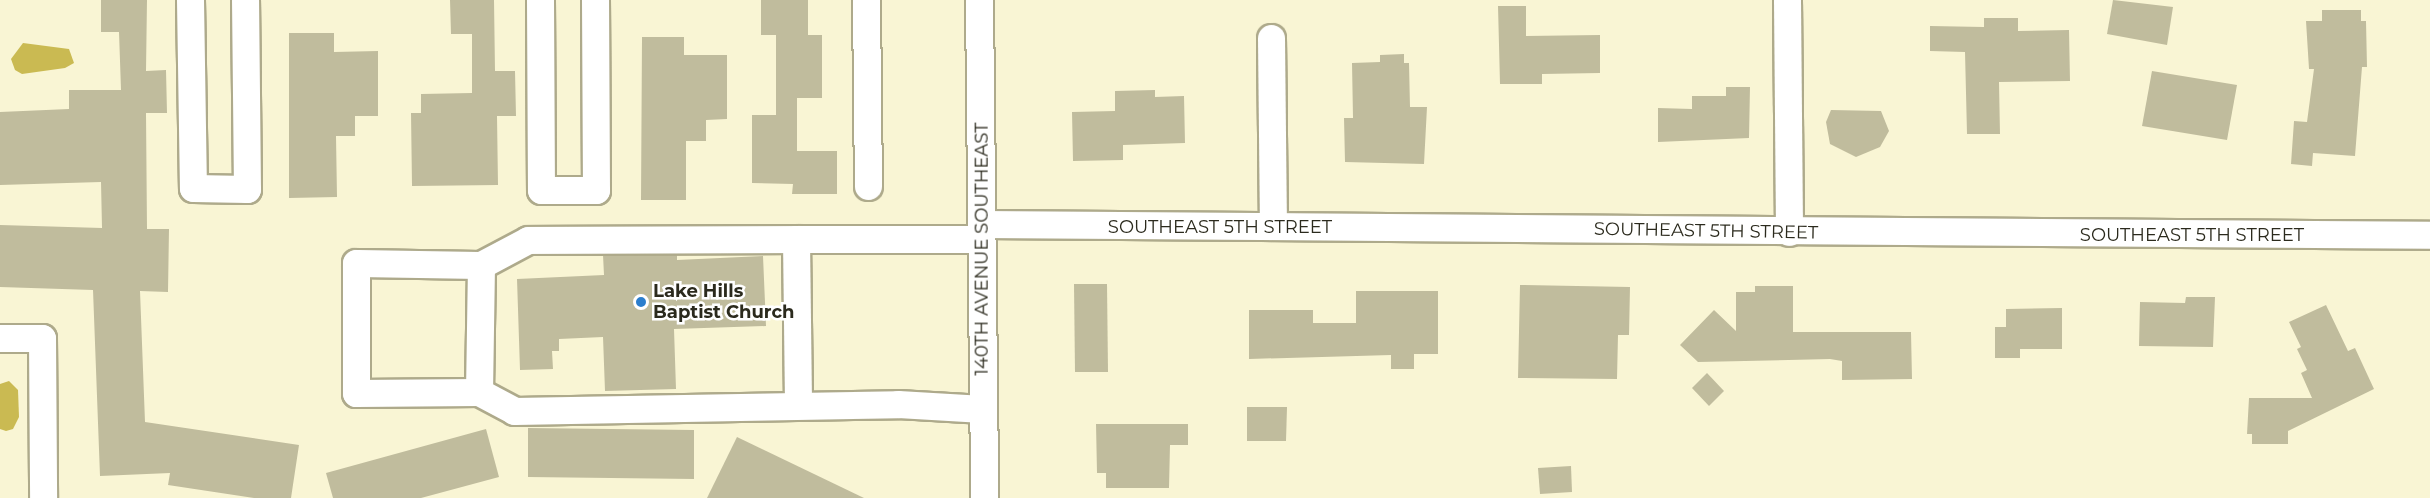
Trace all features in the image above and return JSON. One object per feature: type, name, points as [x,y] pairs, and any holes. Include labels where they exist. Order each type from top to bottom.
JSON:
[{"type":"street","points":[[190,0],[193,188],[247,189],[245,0]]},
{"type":"street","points":[[540,0],[541,190],[596,190],[594,0]]},
{"type":"street","points":[[866,0],[868,186]]},
{"type":"street","name":"140TH AVENUE SOUTHEAST","points":[[979,0],[984,498]]},
{"type":"street","points":[[1787,0],[1789,232]]},
{"type":"street","points":[[1271,38],[1273,226]]},
{"type":"street","name":"SOUTHEAST 5TH STREET","points":[[481,265],[528,240],[796,239],[981,231],[1273,226],[1789,232],[2430,235]]},
{"type":"street","points":[[796,239],[798,405]]},
{"type":"street","points":[[479,392],[481,265],[356,263],[356,393],[479,392],[514,411],[798,405],[983,409]]},
{"type":"street","points":[[0,338],[42,338],[43,498]]},
{"type":"shaded area","points":[[23,43],[69,49],[74,63],[65,68],[22,74],[15,70],[11,59]]},
{"type":"shaded area","points":[[9,381],[18,390],[19,417],[13,429],[6,431],[0,429],[0,384]]},
{"type":"building","points":[[101,0],[147,0],[146,71],[166,70],[167,113],[146,113],[147,229],[169,229],[168,292],[140,291],[145,422],[299,445],[291,498],[254,498],[168,485],[170,473],[100,476],[93,290],[0,287],[0,225],[102,228],[101,182],[0,185],[0,112],[69,109],[69,90],[121,90],[119,32],[101,32]]},
{"type":"building","points":[[450,0],[494,0],[495,71],[515,71],[516,116],[497,116],[498,185],[412,186],[411,113],[421,113],[421,94],[472,93],[472,34],[451,34]]},
{"type":"building","points":[[761,0],[808,0],[808,35],[822,35],[822,98],[797,98],[797,151],[837,151],[837,194],[792,194],[793,184],[752,183],[752,115],[776,115],[776,35],[761,35]]},
{"type":"building","points":[[2113,0],[2173,7],[2167,45],[2107,34]]},
{"type":"building","points":[[1498,6],[1526,6],[1526,36],[1600,35],[1600,73],[1542,74],[1542,84],[1500,84]]},
{"type":"building","points":[[2322,10],[2361,10],[2361,21],[2366,21],[2367,67],[2362,67],[2355,156],[2313,153],[2312,166],[2291,164],[2294,121],[2307,122],[2314,69],[2309,69],[2306,21],[2322,21]]},
{"type":"building","points":[[1984,18],[2018,18],[2018,31],[2069,30],[2070,81],[1999,82],[2000,134],[1967,134],[1965,52],[1930,51],[1930,26],[1984,27]]},
{"type":"building","points":[[289,33],[334,33],[334,52],[378,51],[378,116],[355,116],[355,136],[336,136],[337,197],[289,198]]},
{"type":"building","points":[[642,37],[684,37],[684,55],[727,55],[727,119],[706,120],[706,141],[686,141],[686,200],[641,200]]},
{"type":"building","points":[[1404,54],[1404,63],[1409,63],[1410,107],[1427,107],[1424,164],[1345,162],[1344,118],[1353,118],[1352,63],[1380,62],[1380,55]]},
{"type":"building","points":[[2152,71],[2237,85],[2227,140],[2142,126]]},
{"type":"building","points":[[1726,87],[1750,87],[1749,138],[1658,142],[1658,108],[1692,109],[1692,96],[1726,96]]},
{"type":"building","points":[[1155,90],[1155,97],[1184,96],[1185,143],[1123,145],[1123,160],[1073,161],[1072,112],[1115,111],[1115,91]]},
{"type":"building","points":[[1831,110],[1881,111],[1889,131],[1880,147],[1856,157],[1830,144],[1826,122]]},
{"type":"building","name":"Lake Hills Baptist Church","points":[[603,255],[677,255],[677,260],[763,256],[766,326],[674,329],[676,389],[605,391],[603,337],[559,339],[559,351],[552,351],[553,369],[520,370],[517,279],[604,275]]},
{"type":"building","points":[[1074,284],[1107,284],[1108,372],[1075,372]]},
{"type":"building","points":[[1520,285],[1630,287],[1629,335],[1618,335],[1617,379],[1518,378]]},
{"type":"building","points":[[1755,286],[1793,286],[1793,332],[1911,332],[1912,379],[1842,380],[1842,361],[1830,359],[1698,362],[1680,345],[1714,310],[1736,331],[1736,292],[1755,292]]},
{"type":"building","points":[[1356,291],[1438,291],[1438,354],[1414,354],[1414,369],[1391,369],[1391,355],[1249,359],[1249,310],[1313,310],[1313,323],[1356,323]]},
{"type":"building","points":[[2186,297],[2215,297],[2213,347],[2139,346],[2140,302],[2185,303]]},
{"type":"building","points":[[2326,305],[2348,351],[2355,348],[2374,389],[2288,431],[2288,444],[2252,444],[2252,434],[2247,434],[2249,398],[2312,398],[2301,373],[2307,370],[2297,349],[2301,347],[2289,322]]},
{"type":"building","points":[[2062,308],[2062,349],[2020,349],[2020,358],[1995,358],[1995,327],[2006,327],[2006,309]]},
{"type":"building","points":[[1707,373],[1724,391],[1709,406],[1692,388]]},
{"type":"building","points":[[1247,407],[1287,407],[1286,441],[1247,441]]},
{"type":"building","points":[[1096,424],[1188,424],[1188,445],[1170,445],[1169,488],[1106,488],[1106,473],[1097,473]]},
{"type":"building","points":[[528,428],[694,430],[694,479],[528,477]]},
{"type":"building","points":[[486,429],[499,477],[421,498],[333,498],[326,473]]},
{"type":"building","points":[[737,437],[864,498],[707,498]]},
{"type":"building","points":[[1571,466],[1572,492],[1540,494],[1538,468]]},
{"type":"place","name":"Lake Hills Baptist Church","points":[[641,302]]}]
